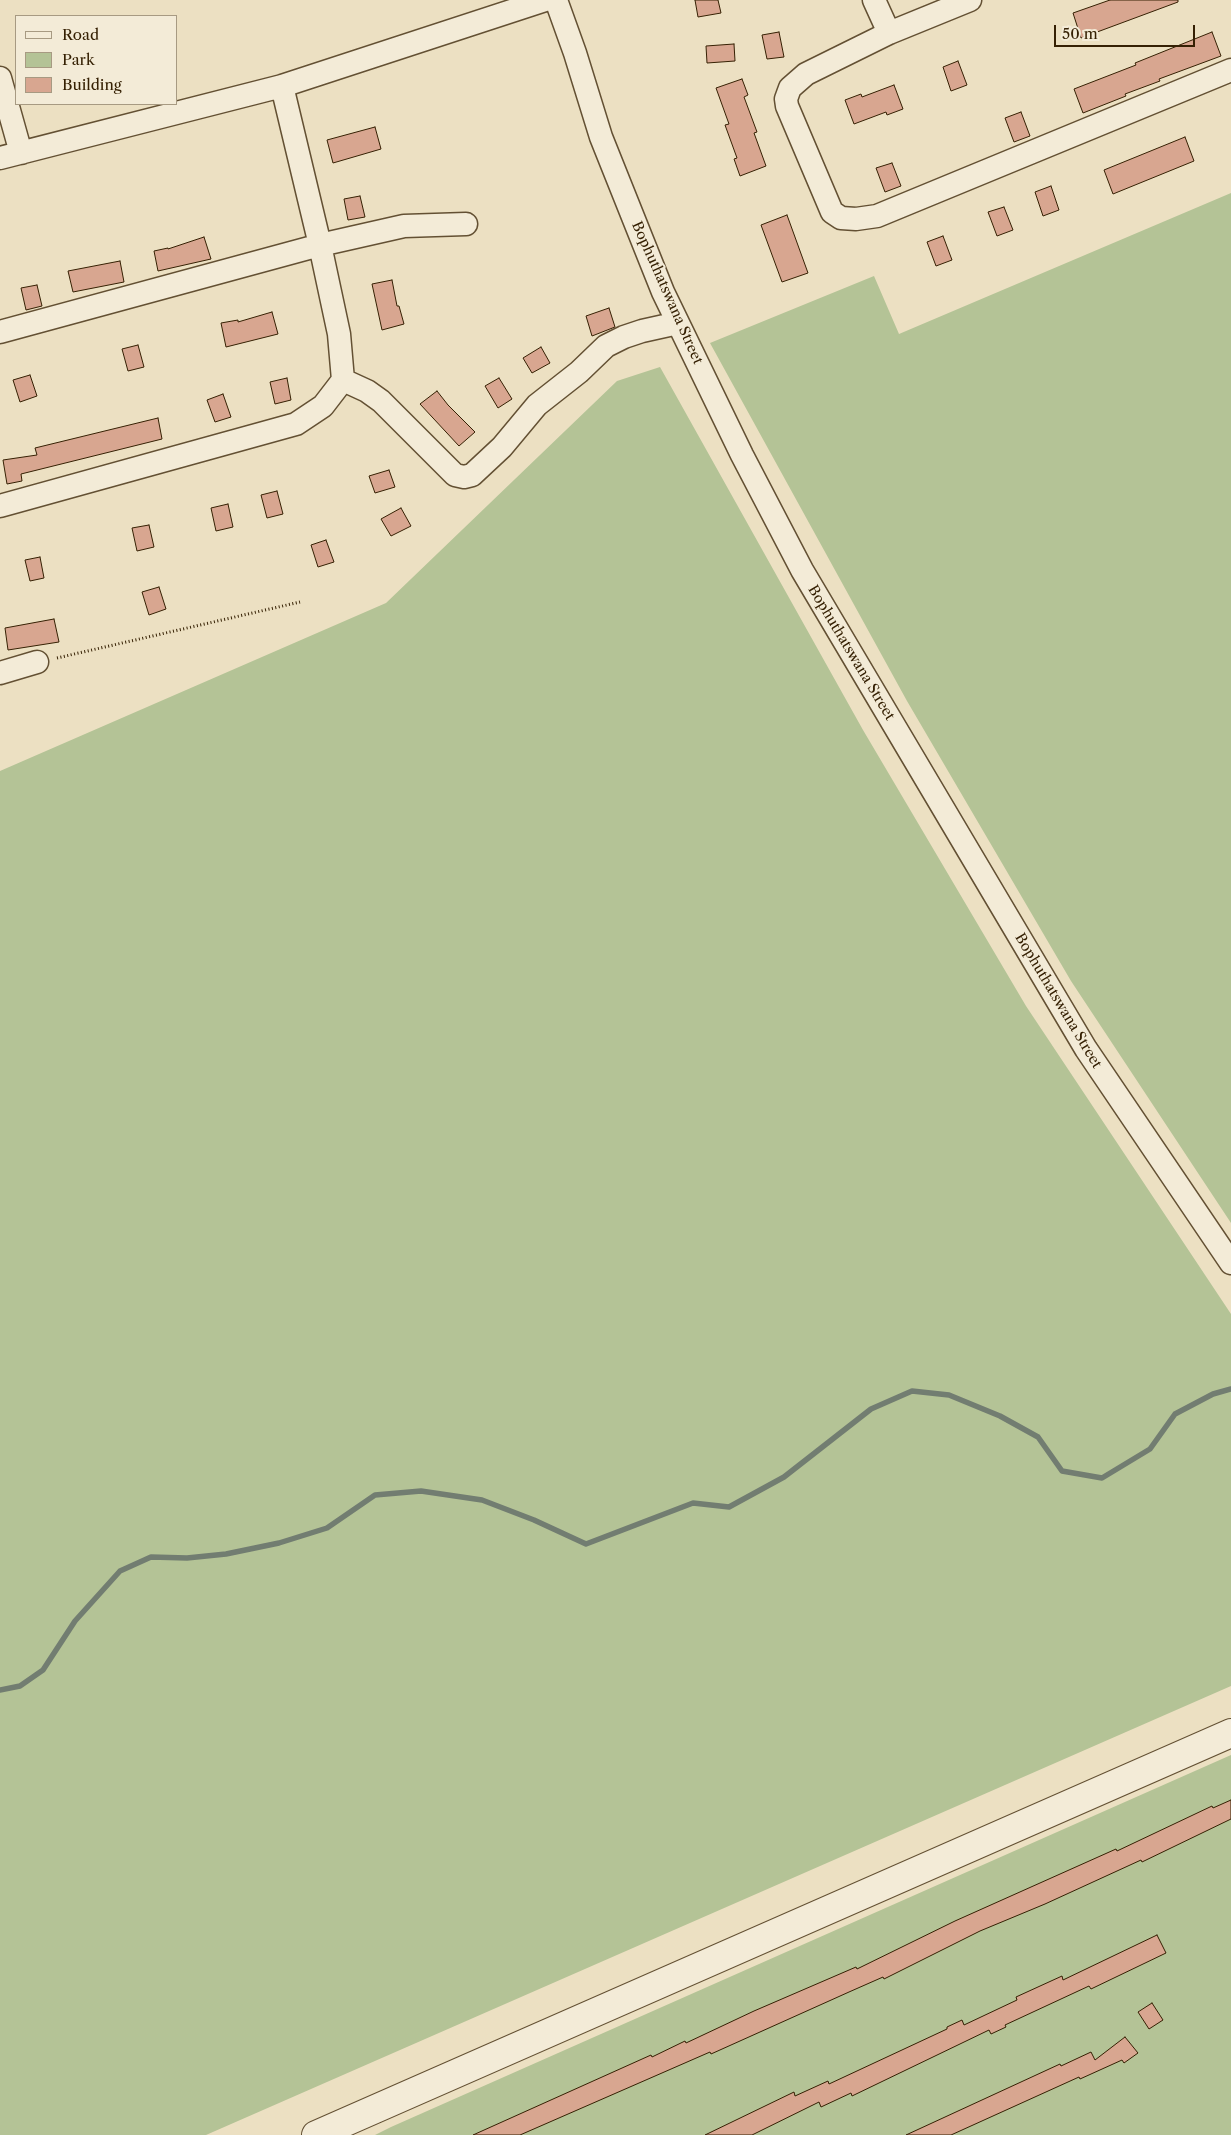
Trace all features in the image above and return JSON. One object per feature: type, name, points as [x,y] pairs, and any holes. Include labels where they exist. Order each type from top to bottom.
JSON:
[{"type":"street","points":[[0,78],[10,156],[282,86],[545,0]]},
{"type":"street","name":"Bophuthatswana Street","points":[[556,0],[575,53],[601,137],[663,292],[802,570],[1086,1049],[1231,1263]]},
{"type":"street","points":[[874,0],[889,33]]},
{"type":"street","points":[[970,0],[889,33],[806,74],[797,80],[788,94],[787,106],[828,204],[832,212],[841,218],[856,219],[877,216],[1231,70]]},
{"type":"street","points":[[0,506],[296,424],[323,406],[343,380],[339,334],[282,86]]},
{"type":"street","points":[[0,332],[320,245],[404,226],[466,224]]},
{"type":"street","points":[[343,380],[368,391],[381,401],[455,475],[464,477],[472,475],[502,447],[537,404],[579,372],[606,346],[642,331],[678,323]]},
{"type":"street","points":[[0,673],[37,662]]},
{"type":"street","points":[[316,2135],[1231,1733]]},
{"type":"path","points":[[37,662],[300,602]]},
{"type":"green space","points":[[1231,193],[1231,1223],[1071,981],[907,701],[710,343],[874,276],[899,334]]},
{"type":"green space","points":[[660,367],[863,730],[1026,1006],[1231,1314],[1231,1686],[206,2135],[0,2135],[0,771],[386,603],[617,381]]},
{"type":"green space","points":[[1231,1755],[1231,2135],[375,2135],[391,2127]]},
{"type":"building","points":[[695,0],[718,0],[721,13],[698,17]]},
{"type":"building","points":[[1110,0],[1178,0],[1178,2],[1081,38],[1073,13]]},
{"type":"building","points":[[779,32],[784,57],[767,59],[762,35]]},
{"type":"building","points":[[1212,32],[1221,56],[1159,79],[1160,81],[1083,113],[1074,89]]},
{"type":"building","points":[[734,44],[735,61],[707,63],[706,46]]},
{"type":"building","points":[[958,61],[967,85],[951,91],[943,67]]},
{"type":"building","points":[[742,79],[748,95],[744,97],[757,132],[754,133],[766,166],[740,176],[734,159],[737,158],[725,125],[729,124],[716,88]]},
{"type":"building","points":[[894,85],[903,109],[887,115],[886,112],[854,124],[845,100],[861,94],[862,97]]},
{"type":"building","points":[[1021,112],[1030,136],[1014,142],[1005,118]]},
{"type":"building","points":[[375,127],[381,149],[333,163],[327,140]]},
{"type":"building","points":[[1185,137],[1194,161],[1113,194],[1104,170]]},
{"type":"building","points":[[892,163],[901,186],[885,192],[876,168]]},
{"type":"building","points":[[1051,186],[1059,210],[1043,216],[1035,192]]},
{"type":"building","points":[[360,196],[365,217],[348,220],[344,199]]},
{"type":"building","points":[[1004,207],[1013,230],[997,236],[988,212]]},
{"type":"building","points":[[787,215],[808,273],[782,282],[761,225]]},
{"type":"building","points":[[943,236],[952,260],[936,266],[927,242]]},
{"type":"building","points":[[204,237],[211,259],[158,271],[154,251],[168,249]]},
{"type":"building","points":[[120,261],[124,282],[73,292],[68,271]]},
{"type":"building","points":[[392,280],[397,306],[399,306],[404,324],[382,330],[372,284]]},
{"type":"building","points":[[37,285],[42,306],[26,310],[21,288]]},
{"type":"building","points":[[609,308],[615,327],[592,336],[586,316]]},
{"type":"building","points":[[272,312],[278,334],[226,347],[221,323],[238,320],[238,322]]},
{"type":"building","points":[[138,345],[144,367],[128,371],[122,349]]},
{"type":"building","points":[[541,347],[550,363],[532,373],[523,358]]},
{"type":"building","points":[[30,375],[37,396],[20,402],[13,380]]},
{"type":"building","points":[[287,378],[291,400],[275,404],[270,382]]},
{"type":"building","points":[[499,378],[512,399],[498,408],[485,386]]},
{"type":"building","points":[[437,391],[475,432],[459,446],[420,404]]},
{"type":"building","points":[[223,394],[231,417],[215,422],[207,400]]},
{"type":"building","points":[[158,418],[162,439],[21,474],[22,481],[7,484],[3,460],[37,455],[35,448]]},
{"type":"building","points":[[389,470],[395,487],[375,493],[369,476]]},
{"type":"building","points":[[277,491],[283,514],[267,518],[261,495]]},
{"type":"building","points":[[228,504],[233,527],[216,531],[211,508]]},
{"type":"building","points":[[401,508],[411,526],[391,536],[381,519]]},
{"type":"building","points":[[149,525],[154,547],[137,551],[132,528]]},
{"type":"building","points":[[326,540],[334,562],[318,567],[311,545]]},
{"type":"building","points":[[40,557],[44,578],[30,581],[25,560]]},
{"type":"building","points":[[159,587],[166,609],[149,615],[142,592]]},
{"type":"building","points":[[54,619],[59,642],[8,650],[5,628]]},
{"type":"building","points":[[1231,1800],[1231,1819],[1142,1862],[1141,1860],[1045,1904],[980,1931],[884,1979],[883,1977],[711,2054],[710,2052],[520,2135],[473,2135],[651,2055],[652,2057],[685,2041],[686,2043],[754,2011],[856,1967],[857,1969],[955,1921],[1116,1849],[1117,1851],[1212,1806],[1213,1808]]},
{"type":"building","points":[[1157,1935],[1166,1953],[1091,1989],[1089,1986],[1005,2025],[1006,2027],[991,2034],[989,2030],[852,2096],[851,2093],[821,2107],[819,2102],[752,2135],[705,2135],[794,2092],[795,2096],[828,2081],[829,2084],[947,2029],[947,2027],[962,2020],[964,2025],[1017,2000],[1016,1997],[1062,1976],[1063,1980]]},
{"type":"building","points":[[1152,2003],[1163,2020],[1149,2029],[1138,2012]]},
{"type":"building","points":[[1125,2037],[1138,2053],[1124,2063],[1122,2060],[1080,2079],[1079,2077],[951,2135],[906,2135],[1060,2064],[1061,2066],[1091,2052],[1095,2060]]},
{"type":"waterway","points":[[0,1690],[20,1686],[43,1670],[75,1621],[120,1571],[151,1557],[187,1558],[226,1554],[279,1543],[327,1528],[375,1495],[421,1491],[482,1500],[534,1520],[586,1544],[693,1503],[729,1507],[784,1477],[871,1409],[912,1391],[949,1395],[1000,1416],[1038,1437],[1062,1471],[1102,1478],[1150,1449],[1175,1414],[1213,1394],[1231,1389]]}]
